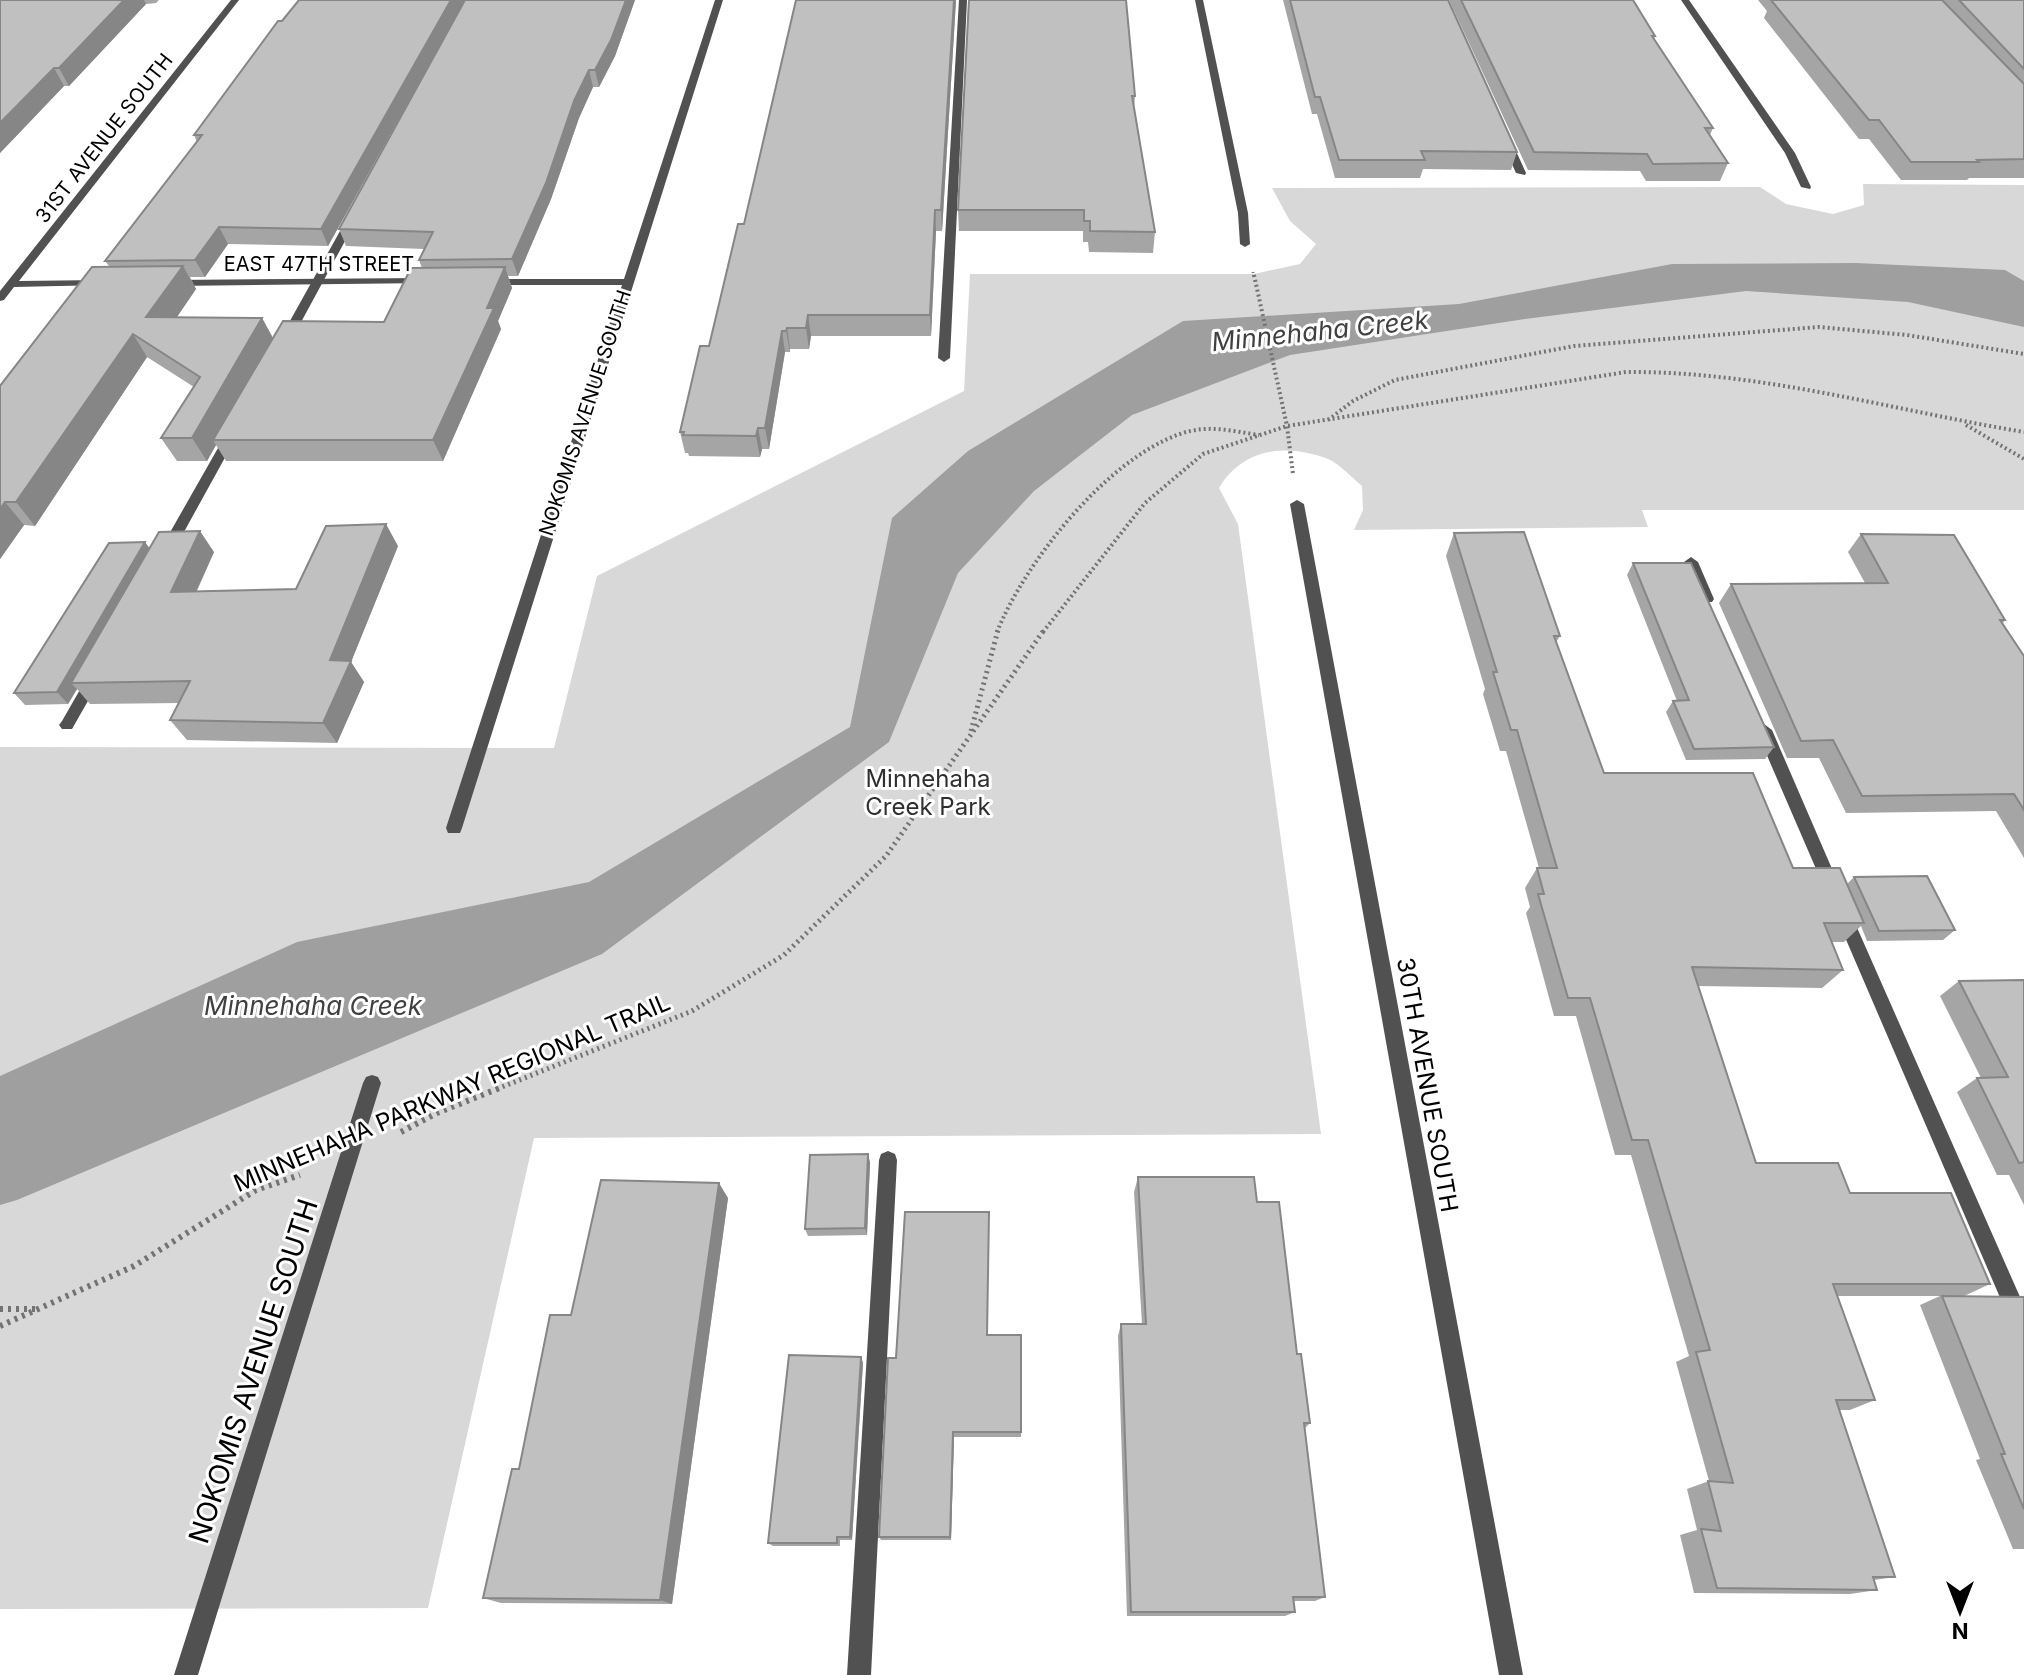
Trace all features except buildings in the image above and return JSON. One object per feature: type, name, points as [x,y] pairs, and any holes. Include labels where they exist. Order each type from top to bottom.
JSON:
[{"type":"street","name":"31ST AVENUE SOUTH","points":[[0,298],[235,0]]},
{"type":"street","name":"NOKOMIS AVENUE SOUTH","points":[[454,828],[719,0]]},
{"type":"street","points":[[944,358],[963,0]]},
{"type":"street","points":[[1199,0],[1243,213],[1245,244]]},
{"type":"street","points":[[1685,0],[1790,153],[1806,187]]},
{"type":"street","points":[[1502,130],[1521,173]]},
{"type":"street","points":[[279,351],[361,202]]},
{"type":"street","name":"EAST 47TH STREET","points":[[163,283],[439,281]]},
{"type":"street","points":[[470,282],[627,282]]},
{"type":"street","points":[[12,284],[117,283]]},
{"type":"street","points":[[161,559],[240,420]]},
{"type":"street","name":"30TH AVENUE SOUTH","points":[[1297,504],[1511,1675]]},
{"type":"street","points":[[1691,562],[1716,620]]},
{"type":"street","points":[[67,725],[99,670]]},
{"type":"street","points":[[1754,707],[2024,1330]]},
{"type":"street","name":"NOKOMIS AVENUE SOUTH","points":[[186,1675],[372,1083]]},
{"type":"street","points":[[859,1675],[888,1160]]},
{"type":"path","points":[[1245,244],[1287,426],[1297,504]]},
{"type":"path","points":[[1327,420],[1353,401],[1395,380],[1574,346],[1819,327],[1907,335],[2024,354]]},
{"type":"path","name":"MINNEHAHA PARKWAY REGIONAL TRAIL","points":[[0,1326],[134,1266],[256,1190],[349,1158],[437,1113],[692,1011],[784,955],[886,856],[1051,621],[1145,503],[1203,454],[1287,426],[1626,372],[1677,369],[1742,376],[1962,423],[2024,432]]},
{"type":"path","points":[[1962,423],[2024,459]]},
{"type":"path","points":[[970,735],[987,668],[1007,610],[1073,518],[1128,461],[1174,436],[1209,427],[1260,435]]},
{"type":"path","points":[[0,1309],[36,1309]]},
{"type":"green space","name":"Minnehaha Creek Park","points":[[1863,184],[2024,185],[2024,510],[1642,510],[1648,527],[1354,530],[1363,510],[1362,486],[1328,459],[1297,451],[1267,452],[1253,457],[1240,464],[1219,488],[1238,524],[1321,1134],[534,1138],[428,1608],[0,1609],[0,747],[554,748],[597,576],[964,391],[970,274],[1254,274],[1300,264],[1316,244],[1290,221],[1272,188],[1760,187],[1786,204],[1833,214],[1864,205]]},
{"type":"water","name":"Minnehaha Creek","points":[[1856,263],[2005,270],[2024,281],[2024,327],[1908,302],[1746,291],[1525,319],[1290,355],[1132,415],[1034,491],[958,573],[889,742],[602,954],[0,1205],[0,1076],[297,942],[589,882],[850,727],[892,518],[968,451],[1183,321],[1459,304],[1672,264]]}]
